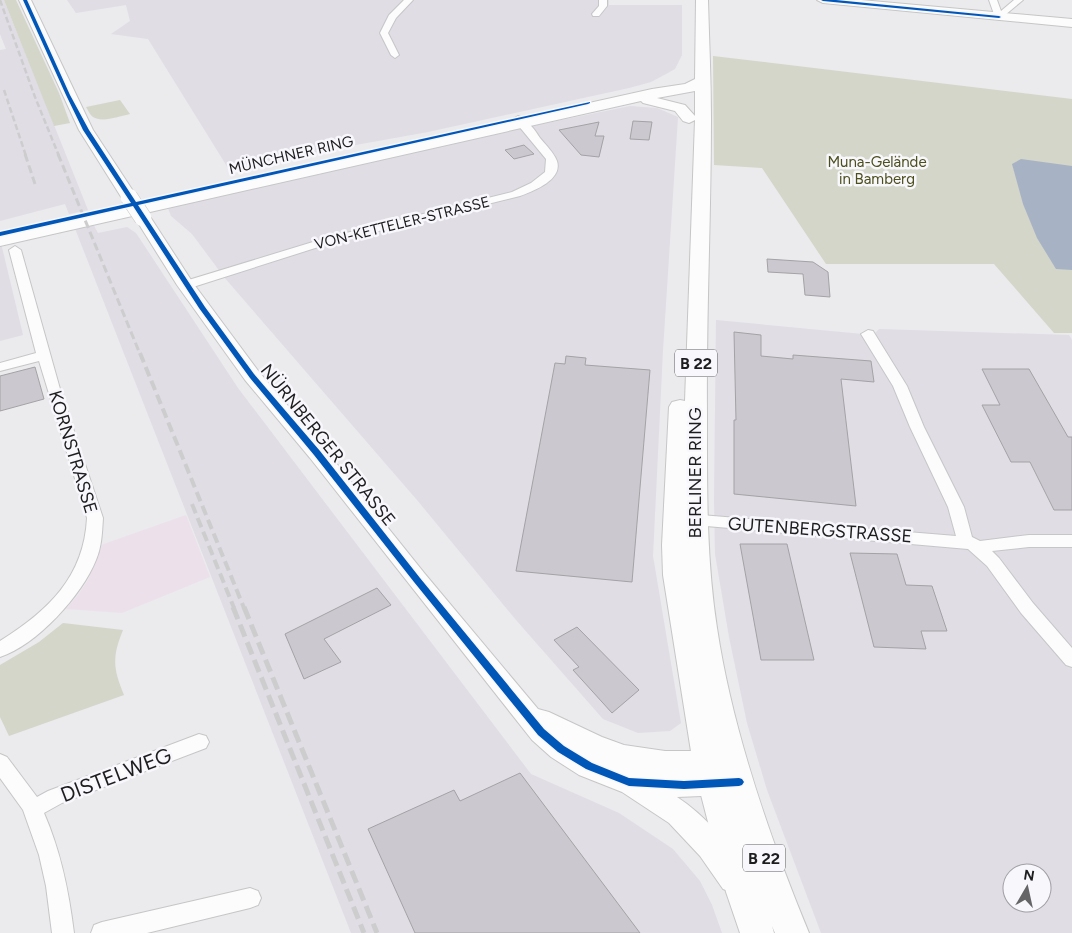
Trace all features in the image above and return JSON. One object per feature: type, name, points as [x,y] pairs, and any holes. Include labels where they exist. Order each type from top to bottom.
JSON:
[{"type":"main road","name":"BERLINER RING","points":[[689,0],[694,42],[687,68],[698,88],[689,118],[685,520],[696,573],[703,629],[716,696],[723,773],[742,892],[757,933]]},
{"type":"main road","name":"BERLINER RING","points":[[685,520],[696,335],[698,88],[702,0]]},
{"type":"main road","points":[[653,88],[687,68]]},
{"type":"main road","points":[[653,88],[674,85],[698,88]]},
{"type":"main road","name":"MÜNCHNER RING","points":[[0,240],[521,121],[653,88]]},
{"type":"main road","name":"MÜNCHNER RING","points":[[0,234],[521,121],[698,88]]},
{"type":"main road","points":[[628,100],[655,100],[670,104],[680,108],[689,118]]},
{"type":"main road","name":"BERLINER RING","points":[[723,773],[792,933]]},
{"type":"street","name":"NÜRNBERGER STRASSE","points":[[25,0],[86,130],[186,285],[252,376],[317,453],[417,580],[527,712],[541,732],[561,749],[589,766],[629,782],[684,785],[723,773]]},
{"type":"street","points":[[395,55],[384,33],[392,17],[408,0]]},
{"type":"street","points":[[596,14],[602,6],[603,0]]},
{"type":"street","points":[[823,0],[866,2],[1072,23]]},
{"type":"street","points":[[993,0],[999,17]]},
{"type":"street","points":[[999,17],[1019,0]]},
{"type":"street","name":"VON-KETTELER-STRASSE","points":[[186,285],[330,240],[516,194],[533,188],[544,180],[552,164],[548,155],[521,121]]},
{"type":"street","name":"KORNSTRASSE","points":[[0,650],[39,624],[59,605],[86,564],[95,539],[95,518],[53,389],[15,250]]},
{"type":"street","points":[[868,334],[886,360],[900,386],[971,544],[993,562],[1027,608],[1072,660]]},
{"type":"street","points":[[0,367],[44,355]]},
{"type":"street","name":"GUTENBERGSTRASSE","points":[[685,520],[971,544],[1072,541]]},
{"type":"street","name":"NÜRNBERGER STRASSE","points":[[527,712],[570,736],[610,753],[723,773]]},
{"type":"street","name":"DISTELWEG","points":[[33,809],[55,797],[199,742]]},
{"type":"street","points":[[0,763],[33,809],[57,882],[63,933]]},
{"type":"street","points":[[629,782],[680,814],[710,846],[742,892]]},
{"type":"street","points":[[102,933],[250,898]]},
{"type":"shaded area","points":[[0,0],[4,0],[88,210],[69,214],[65,204],[0,221],[0,50],[6,49],[0,34]]},
{"type":"shaded area","points":[[67,0],[609,0],[609,5],[682,5],[682,55],[675,69],[651,82],[629,88],[428,132],[228,168],[148,39],[111,34],[130,21],[126,5],[76,13]]},
{"type":"shaded area","points":[[630,106],[657,108],[678,117],[663,350],[653,556],[681,723],[670,731],[638,733],[603,719],[516,620],[417,500],[224,277],[192,234],[171,216],[168,208],[445,144]]},
{"type":"shaded area","points":[[92,222],[98,233],[127,227],[136,233],[238,388],[531,774],[619,813],[673,849],[700,881],[712,905],[722,933],[351,933],[74,226]]},
{"type":"shaded area","points":[[0,239],[23,335],[0,341]]},
{"type":"shaded area","points":[[716,320],[873,335],[879,329],[1069,335],[1072,340],[1072,933],[821,933],[767,790],[747,723],[729,637],[715,554]]},
{"type":"shaded area","points":[[186,515],[210,577],[122,613],[66,609],[88,580],[101,545]]},
{"type":"green space","points":[[4,0],[16,0],[59,93],[70,123],[54,126]]},
{"type":"green space","name":"Muna-Gelände in Bamberg","points":[[713,56],[1072,99],[1072,333],[1054,333],[994,264],[826,264],[762,168],[714,165]]},
{"type":"green space","points":[[120,100],[130,114],[97,119],[92,116],[86,107]]},
{"type":"green space","points":[[63,623],[123,630],[115,662],[124,695],[9,736],[0,717],[0,665],[39,642]]},
{"type":"water","points":[[1021,159],[1072,166],[1072,270],[1056,269],[1037,238],[1023,204],[1012,164]]},
{"type":"building","points":[[633,121],[652,122],[649,140],[630,139]]},
{"type":"building","points":[[599,122],[595,136],[604,136],[599,157],[581,155],[559,130]]},
{"type":"building","points":[[524,145],[534,154],[514,159],[505,150]]},
{"type":"building","points":[[767,259],[813,262],[828,272],[830,297],[805,295],[803,274],[768,272]]},
{"type":"building","points":[[734,332],[761,335],[761,356],[793,359],[793,355],[871,361],[874,382],[841,379],[856,506],[734,494],[734,420],[736,420]]},
{"type":"building","points":[[566,356],[586,358],[585,365],[650,370],[632,582],[516,571],[555,363],[565,364]]},
{"type":"building","points":[[35,367],[44,399],[0,411],[0,376]]},
{"type":"building","points":[[982,369],[1029,369],[1068,437],[1072,437],[1072,510],[1054,510],[1030,462],[1011,462],[982,405],[1000,405]]},
{"type":"building","points":[[740,544],[787,544],[814,660],[761,660]]},
{"type":"building","points":[[850,553],[897,554],[906,585],[932,586],[947,631],[921,631],[926,649],[874,647]]},
{"type":"building","points":[[377,588],[391,605],[324,639],[341,662],[304,679],[285,634]]},
{"type":"building","points":[[577,627],[639,690],[612,713],[573,670],[579,667],[554,640]]},
{"type":"building","points":[[520,773],[640,933],[415,933],[368,829],[454,790],[460,801]]},
{"type":"railway","points":[[0,0],[35,97],[59,156]]},
{"type":"railway","points":[[4,90],[26,156]]},
{"type":"railway","points":[[25,154],[35,184]]},
{"type":"railway","points":[[58,154],[140,354]]},
{"type":"railway","points":[[140,353],[244,608]]},
{"type":"railway","points":[[192,504],[234,608]]},
{"type":"railway","points":[[233,607],[364,933]]},
{"type":"railway","points":[[244,607],[377,933]]},
{"type":"cycle path","points":[[25,0],[86,130],[202,308],[252,376],[317,453],[417,580],[541,732],[561,749],[589,766],[629,782],[684,785],[739,782]]},
{"type":"cycle path","points":[[823,0],[999,17]]},
{"type":"cycle path","points":[[0,234],[588,103]]}]
